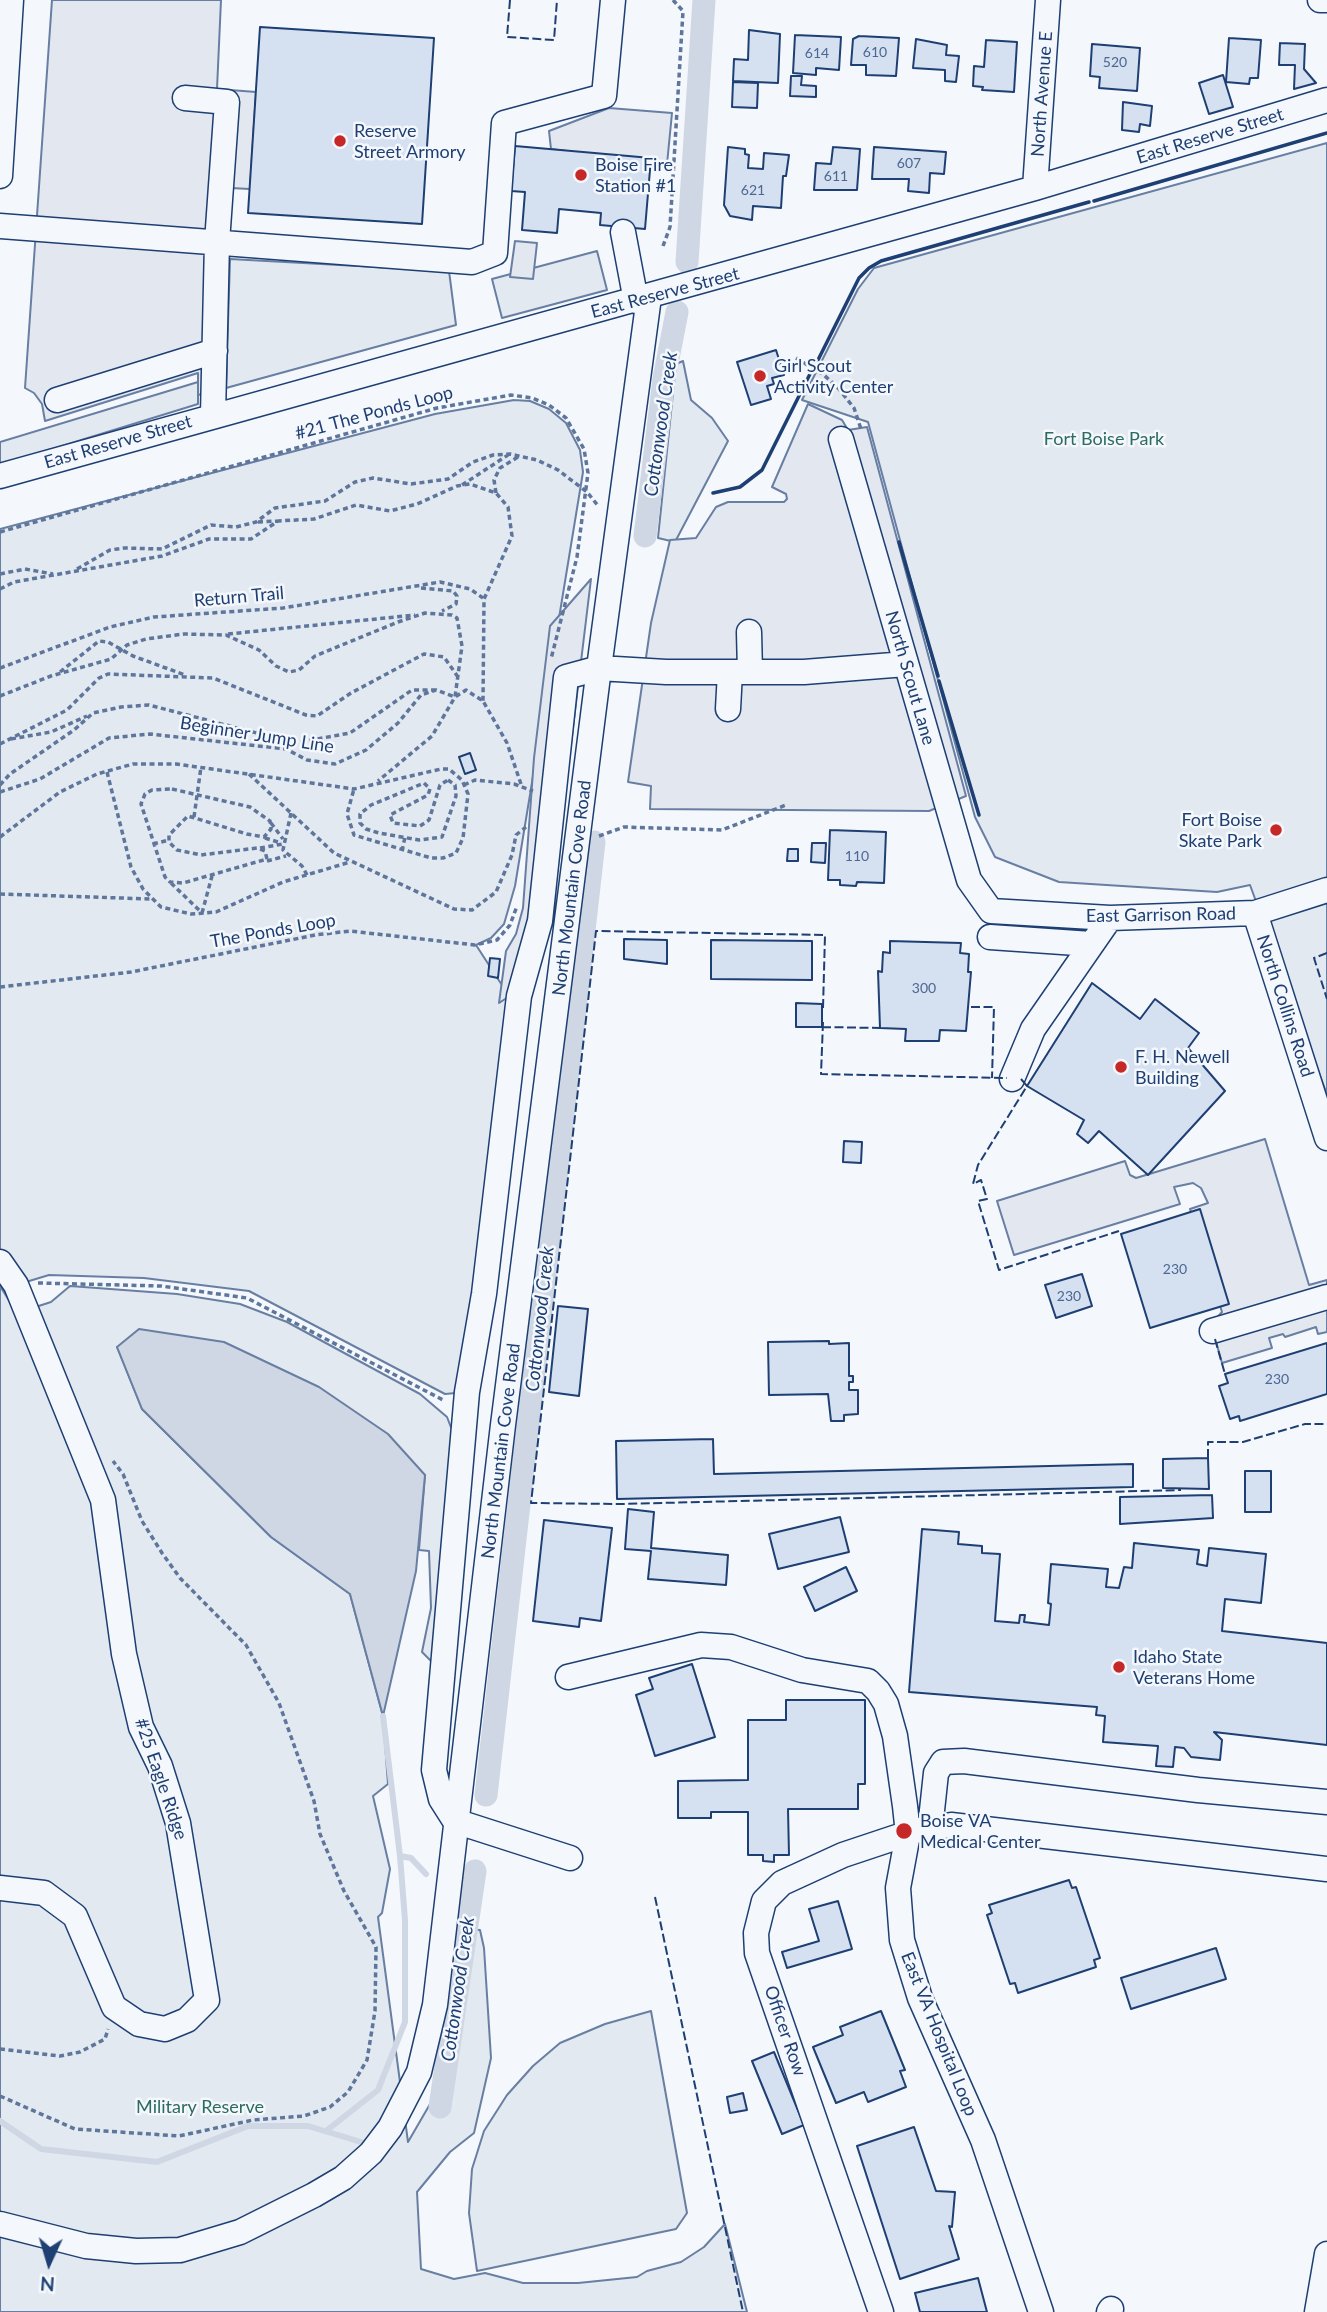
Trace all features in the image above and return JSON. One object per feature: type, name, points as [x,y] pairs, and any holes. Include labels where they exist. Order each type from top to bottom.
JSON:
[{"type":"street","points":[[0,176],[11,0]]},
{"type":"street","points":[[0,226],[472,262],[495,253],[505,122],[604,96],[612,0]]},
{"type":"street","name":"North Avenue E","points":[[1035,188],[1048,0]]},
{"type":"street","points":[[1320,0],[1327,1]]},
{"type":"street","points":[[185,98],[227,102],[217,242],[214,415]]},
{"type":"street","name":"East Reserve Street","points":[[0,476],[1035,188],[1327,100]]},
{"type":"street","name":"North Mountain Cove Road","points":[[0,2224],[86,2246],[136,2251],[180,2250],[221,2239],[278,2215],[343,2178],[372,2153],[407,2099],[428,2044],[435,2006],[455,1821],[569,923],[643,299],[623,232]]},
{"type":"street","points":[[57,400],[215,351]]},
{"type":"street","name":"North Scout Lane","points":[[841,439],[969,880],[992,911]]},
{"type":"street","points":[[728,709],[749,632]]},
{"type":"street","points":[[570,1858],[455,1821],[441,1799],[434,1770],[465,1409],[484,1294],[519,996],[540,921],[566,677],[599,668],[804,672],[906,664]]},
{"type":"street","name":"East Garrison Road","points":[[992,911],[1110,918],[1255,914],[1327,890]]},
{"type":"street","name":"North Collins Road","points":[[1255,914],[1327,1138]]},
{"type":"street","points":[[1012,1079],[1033,1029],[1110,918]]},
{"type":"street","points":[[540,921],[569,923]]},
{"type":"street","points":[[990,937],[1091,944]]},
{"type":"street","points":[[0,1262],[16,1285]]},
{"type":"street","name":"#25 Eagle Ridge","points":[[16,1285],[103,1500],[124,1654],[141,1727],[160,1766],[178,1824],[202,1960],[207,2000],[187,2020],[164,2029],[139,2024],[114,2007]]},
{"type":"street","points":[[1212,1331],[1327,1297]]},
{"type":"street","points":[[568,1677],[701,1645],[731,1647],[802,1670],[869,1681],[886,1704],[919,1831]]},
{"type":"street","points":[[919,1831],[936,1773],[943,1762],[964,1761],[1198,1790],[1327,1802]]},
{"type":"street","points":[[919,1831],[951,1825],[1327,1869]]},
{"type":"street","name":"Officer Row","points":[[881,2312],[757,1953],[755,1933],[764,1901],[782,1883],[843,1855],[919,1831]]},
{"type":"street","name":"East VA Hospital Loop","points":[[919,1831],[898,1888],[902,1940],[920,1998],[983,2140],[1041,2312]]},
{"type":"street","points":[[0,1888],[44,1893],[75,1916],[114,2007]]},
{"type":"street","points":[[1317,2312],[1327,2254]]},
{"type":"path","points":[[663,246],[670,227],[683,11],[673,0]]},
{"type":"path","points":[[796,358],[832,382],[859,416],[863,428],[841,439]]},
{"type":"path","name":"#21 The Ponds Loop","points":[[0,532],[437,408],[511,395],[549,405],[566,418],[584,449],[588,473],[577,557],[563,602],[550,662]]},
{"type":"path","points":[[0,575],[25,569],[60,574],[82,567],[110,550],[162,549],[211,525],[236,527],[256,522],[314,519],[356,505],[390,511],[417,504],[462,485],[510,454]]},
{"type":"path","points":[[256,522],[275,508],[325,501],[355,482],[373,478],[411,484],[448,479],[472,461],[493,455],[510,454],[537,460],[558,470],[587,492]]},
{"type":"path","points":[[496,493],[494,480],[500,468],[517,457]]},
{"type":"path","points":[[462,485],[470,484],[496,493],[508,507],[512,536],[484,599],[483,701]]},
{"type":"path","points":[[0,589],[14,582],[162,556],[209,539],[251,539],[278,521]]},
{"type":"path","name":"Return Trail","points":[[0,668],[110,627],[154,617],[283,608],[411,587],[453,583],[470,589],[484,599]]},
{"type":"path","points":[[0,696],[59,673],[111,659],[122,650],[146,639],[184,634],[226,635],[425,614],[440,612],[456,604],[457,596],[453,591],[411,587]]},
{"type":"path","points":[[377,782],[432,736],[454,697],[460,679],[462,646],[457,618],[440,612]]},
{"type":"path","points":[[226,635],[259,650],[276,666],[289,672],[299,670],[315,656],[425,614]]},
{"type":"path","points":[[59,673],[99,641],[169,671],[194,677]]},
{"type":"path","points":[[0,744],[67,710],[99,678],[108,674],[213,678],[306,715],[317,716],[351,693],[424,654],[444,657],[460,679]]},
{"type":"path","points":[[6,739],[51,732],[93,713],[149,705],[295,743],[351,733],[412,690],[436,690],[454,697]]},
{"type":"path","name":"Beginner Jump Line","points":[[0,792],[40,779],[109,738],[150,734],[286,750],[307,760],[335,764],[366,750],[398,723],[421,695],[436,690]]},
{"type":"path","points":[[454,697],[466,690],[483,701],[507,743],[522,787]]},
{"type":"path","points":[[0,785],[9,774],[74,730],[93,713]]},
{"type":"path","points":[[0,836],[60,792],[132,764],[201,767],[354,789],[377,782],[449,769],[464,785],[468,794],[463,838],[456,853],[443,858],[402,851],[354,835],[347,814],[354,789]]},
{"type":"path","points":[[194,817],[201,767]]},
{"type":"path","points":[[107,772],[131,867],[142,889],[161,906],[176,912],[216,912],[283,882],[351,862]]},
{"type":"path","points":[[249,774],[334,853],[454,909],[472,910],[496,892],[512,855],[516,835],[528,826],[527,839]]},
{"type":"path","points":[[464,785],[475,780],[522,787],[533,792]]},
{"type":"path","points":[[531,803],[534,780]]},
{"type":"path","points":[[443,781],[452,782],[456,796],[445,834],[435,840],[405,837],[366,829],[360,823],[360,814],[371,805],[424,783],[430,789],[428,795],[392,811],[389,819],[393,824],[420,826],[429,820],[443,781]]},
{"type":"path","points":[[202,913],[165,877],[141,804],[145,794],[164,789],[250,807],[270,821],[283,842],[286,856]]},
{"type":"path","points":[[593,838],[624,827],[722,830],[786,805]]},
{"type":"path","points":[[283,842],[291,813]]},
{"type":"path","points":[[194,817],[283,842],[257,848],[189,854],[177,850],[169,840],[169,835],[183,819],[194,817]]},
{"type":"path","points":[[264,837],[271,832],[270,821]]},
{"type":"path","points":[[402,851],[405,837]]},
{"type":"path","points":[[153,844],[169,840]]},
{"type":"path","points":[[257,848],[265,851],[264,861]]},
{"type":"path","points":[[170,882],[183,883],[286,856],[297,860],[307,875]]},
{"type":"path","points":[[202,913],[212,876]]},
{"type":"path","points":[[0,894],[153,899]]},
{"type":"path","name":"The Ponds Loop","points":[[0,987],[131,972],[314,935],[350,932],[475,945],[497,940],[510,925],[519,901]]},
{"type":"path","points":[[16,1285],[58,1281],[161,1286],[247,1298],[437,1398],[465,1409]]},
{"type":"path","points":[[0,2096],[75,2129],[179,2136],[253,2120],[304,2116],[330,2107],[348,2092],[367,2060],[375,2011],[376,1947],[344,1891],[320,1834],[314,1801],[279,1703],[246,1645],[180,1578],[162,1553],[142,1521],[123,1474],[109,1455]]},
{"type":"path","points":[[0,2049],[60,2056],[80,2052],[105,2039],[114,2007]]},
{"type":"green space","name":"Fort Boise Park","points":[[1327,143],[1327,1095],[1250,885],[1217,892],[1059,882],[995,857],[975,817],[868,422],[802,400],[858,289],[874,268]]},
{"type":"green space","points":[[597,251],[607,290],[502,318],[492,279]]},
{"type":"green space","points":[[230,259],[449,271],[456,325],[226,388]]},
{"type":"green space","points":[[683,361],[691,400],[712,418],[728,441],[675,542],[658,538],[676,364]]},
{"type":"green space","points":[[198,382],[198,404],[0,465],[0,442]]},
{"type":"green space","points":[[514,400],[530,401],[549,409],[566,423],[580,450],[583,472],[515,886],[504,924],[491,938],[476,945],[509,996],[467,1392],[445,1394],[249,1291],[144,1278],[49,1275],[16,1285],[0,1262],[0,529],[435,414]]},
{"type":"green space","name":"Military Reserve","points":[[0,1286],[17,1313],[51,1302],[70,1286],[177,1294],[240,1304],[287,1322],[420,1394],[447,1417],[459,1448],[438,1668],[422,1652],[431,1608],[429,1551],[419,1550],[425,1475],[117,1347],[142,1409],[271,1537],[350,1594],[383,1716],[388,1784],[373,1796],[390,1869],[382,1913],[378,1917],[408,2142],[437,2092],[451,2049],[467,1929],[480,1930],[484,1948],[491,2058],[474,2133],[450,2152],[417,2192],[421,2269],[454,2279],[485,2273],[523,2283],[578,2283],[637,2277],[647,2271],[681,2262],[704,2247],[725,2224],[747,2312],[0,2312]]},
{"type":"green space","points":[[651,2011],[687,2213],[676,2229],[477,2271],[469,2213],[472,2169],[484,2131],[507,2095],[533,2066],[560,2043],[605,2024]]},
{"type":"shaded area","points":[[52,0],[221,0],[217,89],[256,92],[250,189],[230,188],[226,388],[198,395],[198,373],[45,421],[42,404],[34,393],[25,388]]},
{"type":"shaded area","points":[[609,108],[672,113],[667,164],[551,149],[549,131]]},
{"type":"shaded area","points":[[515,241],[537,243],[533,279],[510,277]]},
{"type":"shaded area","points":[[808,404],[842,420],[848,430],[867,427],[966,796],[929,811],[650,809],[651,786],[628,782],[651,623],[670,540],[696,538],[716,507],[728,502],[784,502],[787,499],[786,494],[772,487]]},
{"type":"shaded area","points":[[591,579],[549,926],[534,980],[499,1003],[506,951],[516,934],[523,908],[534,758],[550,626]]},
{"type":"shaded area","points":[[1265,1139],[1309,1285],[1327,1280],[1327,1332],[1318,1334],[1316,1327],[1285,1337],[1283,1334],[1269,1338],[1272,1348],[1222,1363],[1211,1324],[1222,1312],[1190,1209],[1208,1203],[1201,1188],[1193,1183],[1174,1187],[1180,1204],[1014,1255],[997,1201],[1125,1161],[1130,1175],[1136,1178]]},
{"type":"shaded area","points":[[139,1329],[224,1342],[319,1387],[388,1434],[425,1475],[416,1571],[383,1716],[350,1594],[271,1537],[142,1409],[117,1347]]},
{"type":"building","name":"Reserve Street Armory","points":[[260,27],[434,38],[422,224],[248,213]]},
{"type":"building","points":[[749,30],[780,34],[778,83],[733,81],[734,59],[748,60]]},
{"type":"building","points":[[795,35],[841,37],[839,70],[816,68],[816,75],[793,73]]},
{"type":"building","points":[[859,36],[899,38],[896,76],[866,75],[866,65],[851,65],[853,39]]},
{"type":"building","points":[[1229,38],[1261,40],[1258,78],[1250,78],[1249,84],[1226,82]]},
{"type":"building","points":[[916,39],[947,45],[946,55],[959,56],[956,82],[945,81],[945,70],[913,68]]},
{"type":"building","points":[[986,40],[1017,42],[1014,92],[982,90],[983,87],[973,86],[974,66],[984,67]]},
{"type":"building","points":[[1280,43],[1305,44],[1304,69],[1316,83],[1294,89],[1295,65],[1279,65]]},
{"type":"building","points":[[1092,44],[1140,48],[1137,91],[1099,88],[1100,77],[1090,76]]},
{"type":"building","points":[[1223,75],[1233,107],[1209,114],[1199,83]]},
{"type":"building","points":[[791,76],[802,76],[801,85],[816,86],[816,97],[790,96]]},
{"type":"building","points":[[733,82],[758,83],[757,108],[732,107]]},
{"type":"building","points":[[1123,102],[1152,106],[1150,126],[1140,124],[1139,132],[1122,130]]},
{"type":"building","name":"Boise Fire Station #1","points":[[515,146],[651,158],[645,229],[600,225],[601,213],[559,209],[557,233],[522,230],[525,192],[511,191]]},
{"type":"building","points":[[728,147],[745,149],[745,154],[749,155],[748,168],[763,169],[764,153],[789,155],[786,176],[783,176],[781,208],[753,206],[752,220],[730,216],[724,205]]},
{"type":"building","points":[[833,147],[860,149],[857,190],[814,190],[816,163],[831,164]]},
{"type":"building","points":[[874,147],[946,152],[944,174],[930,173],[929,193],[908,191],[909,179],[872,179]]},
{"type":"building","name":"Girl Scout Activity Center","points":[[776,350],[784,375],[772,378],[774,384],[767,386],[771,399],[751,405],[737,362]]},
{"type":"building","points":[[470,753],[476,770],[465,774],[459,757]]},
{"type":"building","points":[[830,830],[886,832],[884,883],[857,882],[856,886],[840,885],[840,880],[828,880]]},
{"type":"building","points":[[812,843],[826,843],[825,863],[811,862]]},
{"type":"building","points":[[788,849],[798,849],[798,861],[787,861]]},
{"type":"building","points":[[624,939],[667,940],[667,964],[624,959]]},
{"type":"building","points":[[711,940],[812,941],[812,980],[711,979]]},
{"type":"building","points":[[890,941],[961,943],[960,953],[969,954],[968,972],[971,972],[966,1031],[940,1030],[939,1041],[905,1041],[906,1029],[880,1028],[878,971],[882,972],[883,952],[890,953]]},
{"type":"building","points":[[490,958],[500,959],[498,978],[488,976]]},
{"type":"building","name":"F. H. Newell Building","points":[[1092,983],[1140,1019],[1155,999],[1199,1033],[1188,1048],[1225,1091],[1148,1175],[1099,1131],[1088,1143],[1077,1134],[1084,1120],[1027,1086]]},
{"type":"building","points":[[796,1003],[822,1004],[822,1027],[796,1027]]},
{"type":"building","points":[[844,1141],[862,1142],[861,1163],[843,1162]]},
{"type":"building","points":[[1200,1209],[1229,1304],[1150,1328],[1121,1234]]},
{"type":"building","points":[[1082,1274],[1092,1306],[1056,1318],[1045,1285]]},
{"type":"building","points":[[558,1306],[588,1309],[579,1396],[549,1392]]},
{"type":"building","points":[[829,1341],[829,1344],[849,1343],[849,1376],[853,1376],[853,1382],[849,1382],[849,1390],[858,1390],[858,1414],[844,1415],[844,1421],[831,1421],[828,1394],[769,1395],[768,1342]]},
{"type":"building","points":[[1327,1343],[1327,1394],[1240,1421],[1239,1416],[1230,1419],[1219,1386],[1228,1383],[1225,1374]]},
{"type":"building","points":[[713,1439],[714,1474],[1133,1464],[1133,1487],[617,1499],[616,1441]]},
{"type":"building","points":[[1208,1458],[1209,1489],[1163,1488],[1163,1459]]},
{"type":"building","points":[[1245,1471],[1271,1471],[1271,1512],[1245,1512]]},
{"type":"building","points":[[1212,1495],[1213,1518],[1120,1524],[1120,1497]]},
{"type":"building","points":[[628,1509],[654,1512],[651,1548],[728,1555],[726,1585],[648,1579],[651,1551],[625,1549]]},
{"type":"building","points":[[840,1517],[849,1552],[778,1569],[769,1534]]},
{"type":"building","points":[[544,1520],[612,1528],[601,1621],[580,1618],[579,1627],[533,1621]]},
{"type":"building","name":"Idaho State Veterans Home","points":[[922,1529],[959,1532],[958,1544],[982,1546],[982,1553],[1000,1554],[995,1621],[1019,1623],[1020,1615],[1025,1615],[1024,1622],[1049,1625],[1051,1564],[1108,1569],[1106,1587],[1119,1588],[1124,1567],[1132,1568],[1134,1543],[1199,1550],[1197,1564],[1207,1566],[1209,1548],[1266,1554],[1261,1603],[1225,1599],[1222,1631],[1327,1643],[1327,1745],[1214,1732],[1222,1740],[1220,1760],[1191,1757],[1184,1748],[1175,1747],[1173,1767],[1156,1766],[1158,1746],[1103,1742],[1105,1716],[1096,1715],[1097,1707],[909,1692]]},
{"type":"building","points":[[846,1567],[857,1591],[815,1611],[804,1587]]},
{"type":"building","points":[[692,1664],[715,1737],[655,1756],[636,1695],[653,1689],[649,1678]]},
{"type":"building","points":[[786,1700],[865,1700],[865,1784],[858,1784],[858,1809],[788,1809],[789,1855],[774,1855],[774,1862],[763,1861],[763,1855],[748,1855],[748,1812],[711,1812],[711,1818],[678,1818],[678,1781],[748,1780],[748,1720],[786,1720]]},
{"type":"building","points":[[1069,1880],[1072,1888],[1076,1887],[1100,1958],[1094,1960],[1096,1967],[1018,1993],[1015,1983],[1010,1984],[987,1915],[992,1913],[989,1905]]},
{"type":"building","points":[[838,1901],[852,1949],[787,1968],[782,1952],[819,1941],[809,1909]]},
{"type":"building","points":[[1216,1948],[1226,1979],[1131,2009],[1121,1978]]},
{"type":"building","points":[[881,2011],[905,2070],[900,2071],[906,2087],[868,2102],[864,2092],[836,2103],[813,2047],[843,2035],[840,2027]]},
{"type":"building","points":[[774,2052],[804,2125],[782,2134],[752,2061]]},
{"type":"building","points":[[743,2093],[747,2110],[730,2113],[727,2097]]},
{"type":"building","points":[[914,2127],[936,2191],[955,2192],[952,2227],[949,2226],[959,2259],[900,2279],[857,2146]]},
{"type":"building","points":[[978,2278],[987,2312],[920,2312],[915,2293]]},
{"type":"waterway","points":[[687,262],[704,0]]},
{"type":"waterway","name":"Cottonwood Creek","points":[[645,536],[664,379],[677,312]]},
{"type":"waterway","name":"Cottonwood Creek","points":[[486,1795],[594,842]]},
{"type":"waterway","points":[[383,1716],[400,1856],[411,1858],[426,1874]]},
{"type":"waterway","points":[[326,2131],[378,2090],[405,2022],[405,1920],[400,1856]]},
{"type":"waterway","name":"Cottonwood Creek","points":[[440,2107],[475,1871]]},
{"type":"waterway","name":"Cottonwood Creek","points":[[0,2121],[41,2149],[157,2162],[248,2126],[308,2126],[361,2142]]},
{"type":"fence","points":[[510,0],[507,37],[554,40],[557,0]]},
{"type":"fence","points":[[823,1008],[825,935],[596,931],[531,1503],[620,1504],[1181,1490]]},
{"type":"fence","points":[[1327,953],[1314,958],[1327,999]]},
{"type":"fence","points":[[971,1007],[994,1007],[992,1078]]},
{"type":"fence","points":[[823,1022],[821,1074],[1007,1078]]},
{"type":"fence","points":[[822,1027],[880,1028]]},
{"type":"fence","points":[[1021,1079],[1027,1086],[978,1165],[973,1184],[981,1180],[987,1199],[978,1201],[999,1270],[1119,1231]]},
{"type":"fence","points":[[1215,1339],[1225,1374]]},
{"type":"fence","points":[[1208,1458],[1208,1442],[1243,1442],[1305,1424],[1327,1424]]},
{"type":"fence","points":[[655,1897],[743,2312]]},
{"type":"wall","points":[[1094,201],[1327,133]]},
{"type":"wall","points":[[816,364],[859,278],[869,268],[881,261],[1089,202]]},
{"type":"wall","points":[[713,493],[740,487],[762,470],[811,372]]},
{"type":"wall","points":[[899,542],[938,676]]},
{"type":"wall","points":[[939,681],[979,815]]},
{"type":"place","name":"Reserve Street Armory","points":[[340,141]]},
{"type":"place","name":"Boise Fire Station #1","points":[[581,175]]},
{"type":"place","name":"Girl Scout Activity Center","points":[[760,376]]},
{"type":"place","name":"Fort Boise Skate Park","points":[[1276,830]]},
{"type":"place","name":"F. H. Newell Building","points":[[1121,1067]]},
{"type":"place","name":"Idaho State Veterans Home","points":[[1119,1667]]},
{"type":"place","name":"Boise VA Medical Center","points":[[904,1831]]}]
